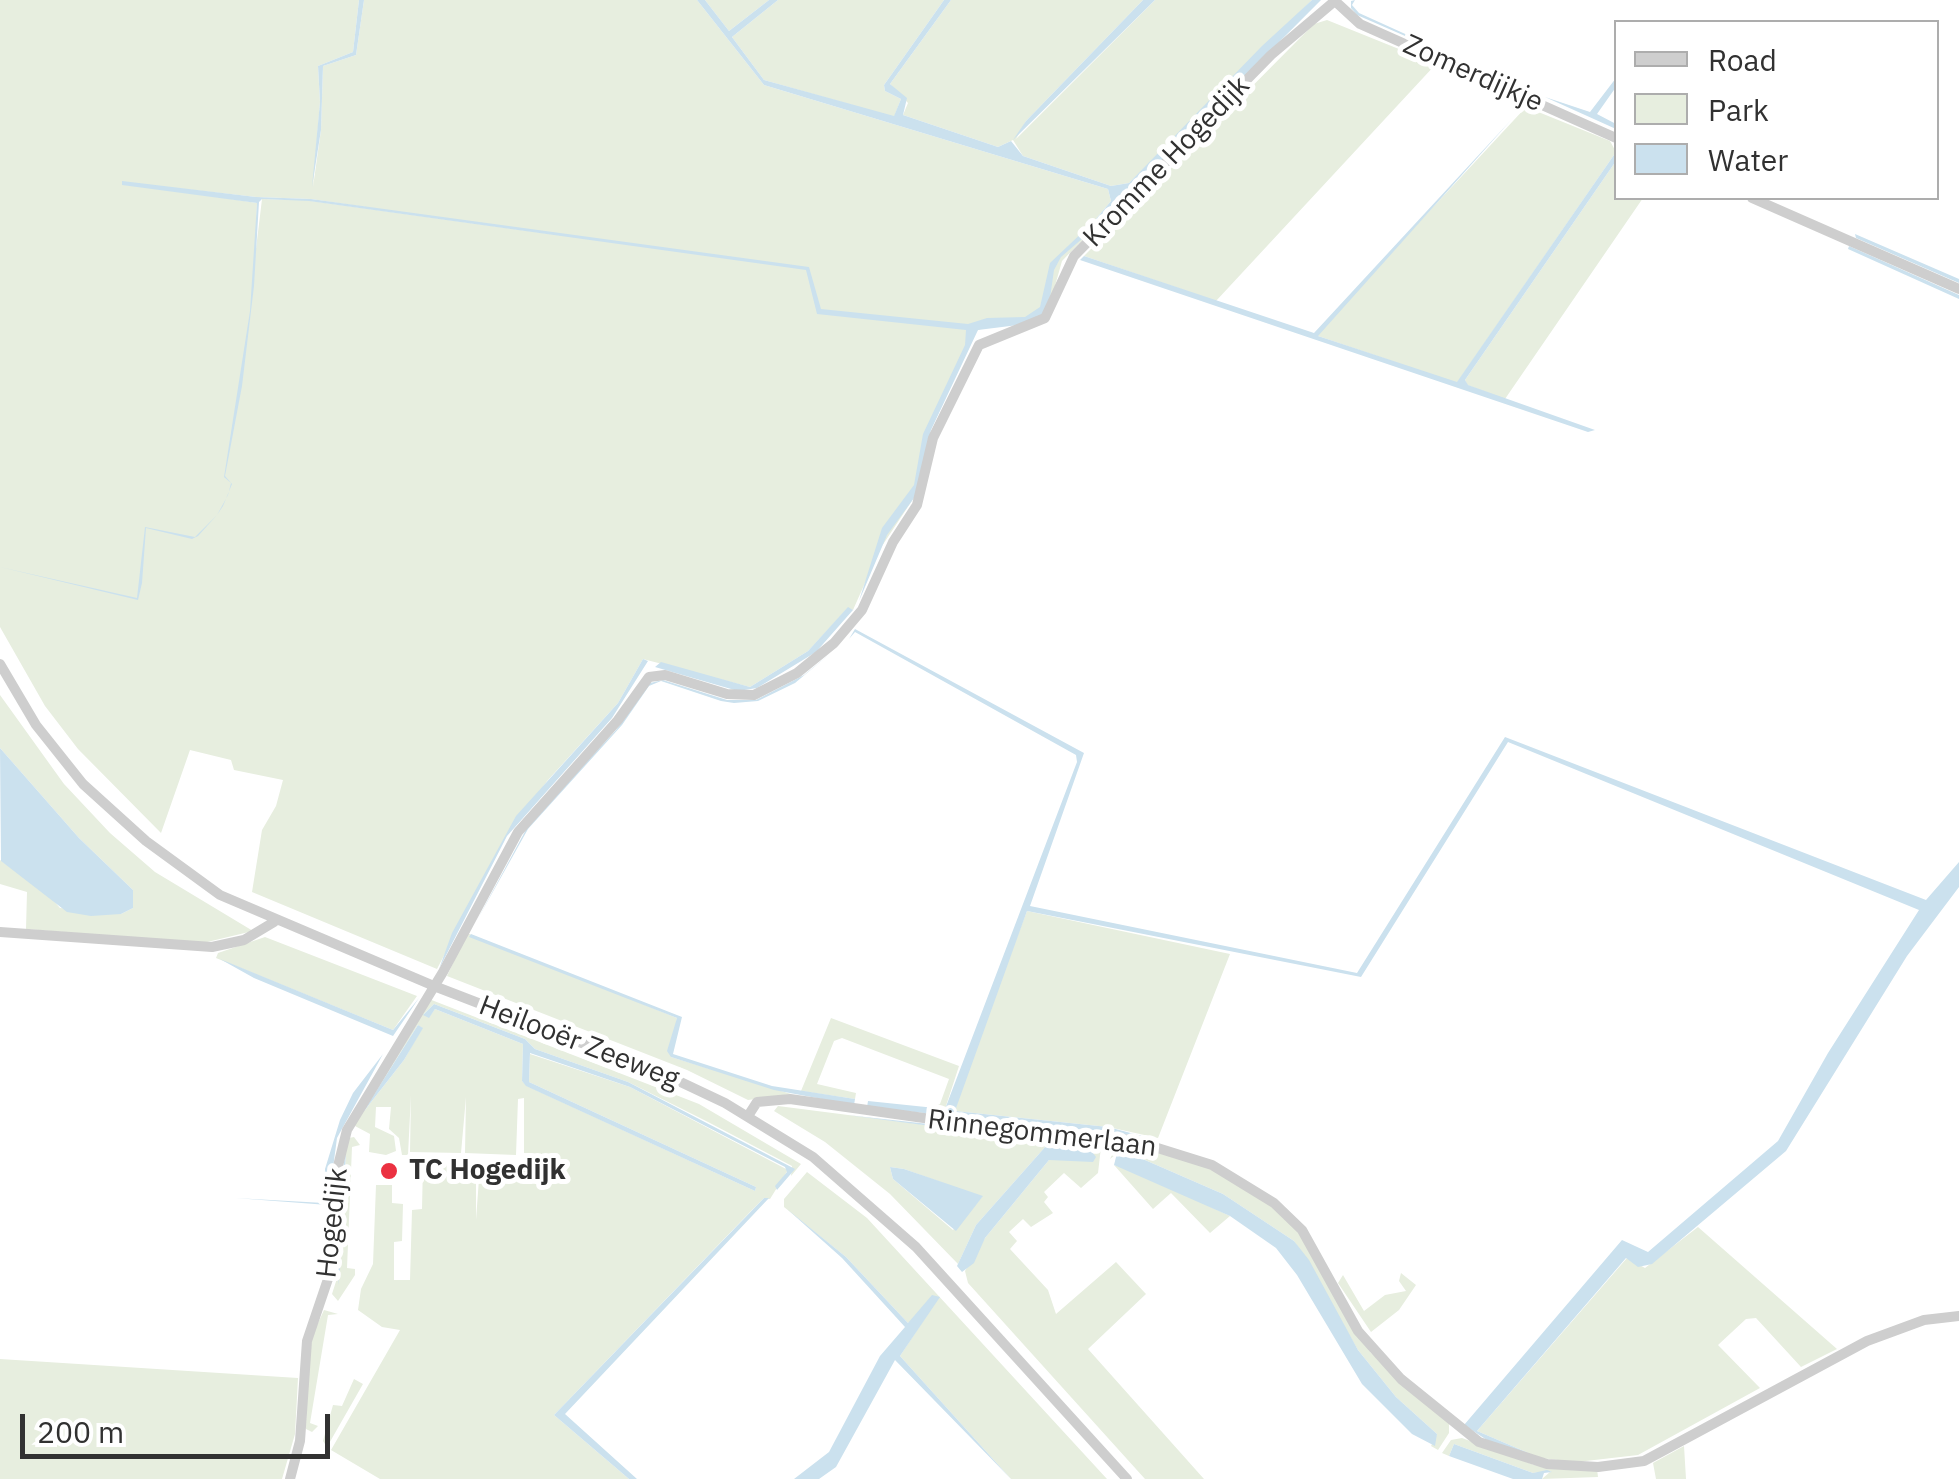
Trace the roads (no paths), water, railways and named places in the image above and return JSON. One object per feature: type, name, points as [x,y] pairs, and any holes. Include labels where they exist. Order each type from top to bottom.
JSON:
[{"type":"street","name":"Zomerdijkje","points":[[1335,0],[1360,24],[1614,137]]},
{"type":"street","name":"Kromme Hogedijk","points":[[434,986],[518,832],[618,720],[646,680],[666,675],[726,694],[754,695],[797,673],[834,643],[862,610],[892,542],[918,504],[933,438],[978,345],[992,336],[1030,327],[1045,318],[1074,256],[1272,55],[1335,0]]},
{"type":"street","points":[[1757,200],[1959,289]]},
{"type":"street","name":"Heilooër Zeeweg","points":[[0,664],[57,754],[116,816],[190,875],[274,922],[670,1077],[748,1116],[814,1157],[888,1219],[1128,1479]]},
{"type":"street","points":[[0,932],[212,947],[244,940],[274,922]]},
{"type":"street","name":"Hogedijk","points":[[290,1479],[300,1441],[306,1341],[329,1276],[342,1144],[356,1111],[434,986]]},
{"type":"street","name":"Rinnegommerlaan","points":[[748,1116],[757,1102],[790,1099],[980,1126],[1132,1140],[1212,1166],[1274,1203],[1302,1230],[1358,1330],[1401,1379],[1478,1442],[1546,1464],[1598,1467],[1644,1461],[1866,1341],[1924,1320],[1959,1316]]},
{"type":"water","points":[[359,0],[364,0],[356,55],[323,66],[321,130],[312,187],[320,102],[318,66],[353,52]]},
{"type":"water","points":[[697,0],[705,0],[729,31],[769,0],[778,0],[732,37],[764,80],[894,116],[901,99],[885,91],[884,85],[944,0],[951,0],[890,84],[907,98],[903,115],[998,147],[1011,141],[1023,156],[1111,186],[1129,183],[1262,46],[1312,0],[1321,0],[1098,224],[1095,220],[1111,201],[1108,189],[764,85]]},
{"type":"water","points":[[1143,0],[1155,0],[1013,140],[1026,121]]},
{"type":"water","points":[[1355,0],[1352,5],[1359,13],[1522,87],[1357,15],[1351,8],[1351,1]]},
{"type":"water","points":[[1614,81],[1614,90],[1597,114],[1614,123],[1614,128],[1545,97],[1590,112]]},
{"type":"water","points":[[1512,119],[1318,336],[1457,382],[1614,155],[1614,164],[1465,380],[1468,385],[1595,430],[1588,432],[1080,260],[1084,256],[1314,333]]},
{"type":"water","points":[[122,181],[256,197],[311,199],[809,267],[821,309],[968,324],[987,318],[1025,317],[1040,307],[1050,263],[1088,227],[1091,231],[1061,257],[1054,270],[1049,305],[1040,317],[1026,324],[978,330],[931,430],[917,494],[887,535],[859,601],[882,528],[914,485],[923,434],[965,345],[966,330],[817,314],[806,270],[309,201],[262,199],[242,386],[225,476],[232,484],[229,492],[231,483],[224,477],[250,311],[257,203],[122,185]]},
{"type":"water","points":[[1855,234],[1959,279],[1959,283],[1856,238]]},
{"type":"water","points":[[1849,246],[1959,295],[1959,299],[1848,249]]},
{"type":"water","points":[[217,515],[198,536],[192,539],[146,528],[138,600],[0,567],[137,598],[145,527],[195,537]]},
{"type":"water","points":[[848,607],[853,610],[816,652],[757,688],[738,691],[655,667],[661,662],[750,687],[808,651]]},
{"type":"water","points":[[855,629],[1084,753],[1030,906],[1357,973],[1505,737],[1926,900],[1959,862],[1959,887],[1907,956],[1786,1151],[1652,1264],[1638,1267],[1626,1258],[1477,1431],[1540,1458],[1490,1442],[1464,1425],[1622,1240],[1648,1252],[1778,1141],[1828,1053],[1919,910],[1508,742],[1361,977],[1027,911],[955,1111],[1108,1127],[1142,1136],[867,1107],[868,1101],[945,1109],[1077,762],[1076,755],[855,632],[849,639]]},
{"type":"water","points":[[831,653],[795,683],[758,701],[721,701],[661,681],[649,686],[622,725],[528,829],[476,922],[529,824],[616,730],[650,683],[663,680],[727,700],[756,700],[804,675]]},
{"type":"water","points":[[643,659],[648,661],[612,718],[507,836],[439,969],[452,933],[516,816],[618,703]]},
{"type":"water","points":[[0,748],[79,838],[133,890],[133,908],[121,914],[91,916],[67,912],[1,861]]},
{"type":"water","points":[[471,934],[682,1017],[673,1054],[772,1086],[855,1099],[854,1105],[774,1090],[671,1057],[667,1051],[677,1018],[469,937]]},
{"type":"water","points":[[220,959],[393,1030],[419,998],[393,1036],[254,978]]},
{"type":"water","points":[[434,1004],[525,1039],[535,1049],[628,1082],[795,1169],[777,1190],[775,1186],[787,1172],[785,1167],[630,1087],[530,1053],[529,1082],[756,1187],[755,1191],[526,1086],[522,1081],[523,1044],[435,1009],[429,1018],[423,1015]]},
{"type":"water","points":[[418,1025],[423,1028],[404,1060],[361,1115]]},
{"type":"water","points":[[383,1054],[337,1138],[328,1205],[235,1198],[324,1203],[325,1169],[340,1120],[353,1093]]},
{"type":"water","points":[[847,1115],[1047,1137],[1055,1146],[1090,1149],[1096,1157],[1093,1162],[1049,1160],[985,1238],[974,1263],[962,1272],[957,1266],[976,1225],[1046,1146],[1045,1141]]},
{"type":"water","points":[[346,1151],[340,1269],[338,1285],[340,1184]]},
{"type":"water","points":[[1117,1153],[1138,1157],[1223,1194],[1294,1241],[1309,1260],[1358,1350],[1396,1397],[1437,1434],[1435,1446],[1412,1434],[1362,1384],[1297,1275],[1276,1248],[1230,1216],[1114,1165]]},
{"type":"water","points":[[890,1167],[983,1196],[956,1231],[893,1179]]},
{"type":"water","points":[[764,1198],[769,1198],[565,1414],[637,1479],[629,1479],[554,1415]]},
{"type":"water","points":[[787,1209],[846,1257],[908,1323],[932,1295],[940,1297],[900,1356],[1011,1479],[895,1360],[836,1467],[819,1479],[794,1479],[829,1452],[880,1356],[905,1327],[842,1258]]},
{"type":"water","points":[[1454,1444],[1533,1473],[1552,1472],[1544,1473],[1542,1479],[1513,1479],[1449,1456]]},
{"type":"place","name":"TC Hogedijk","points":[[389,1171]]}]
